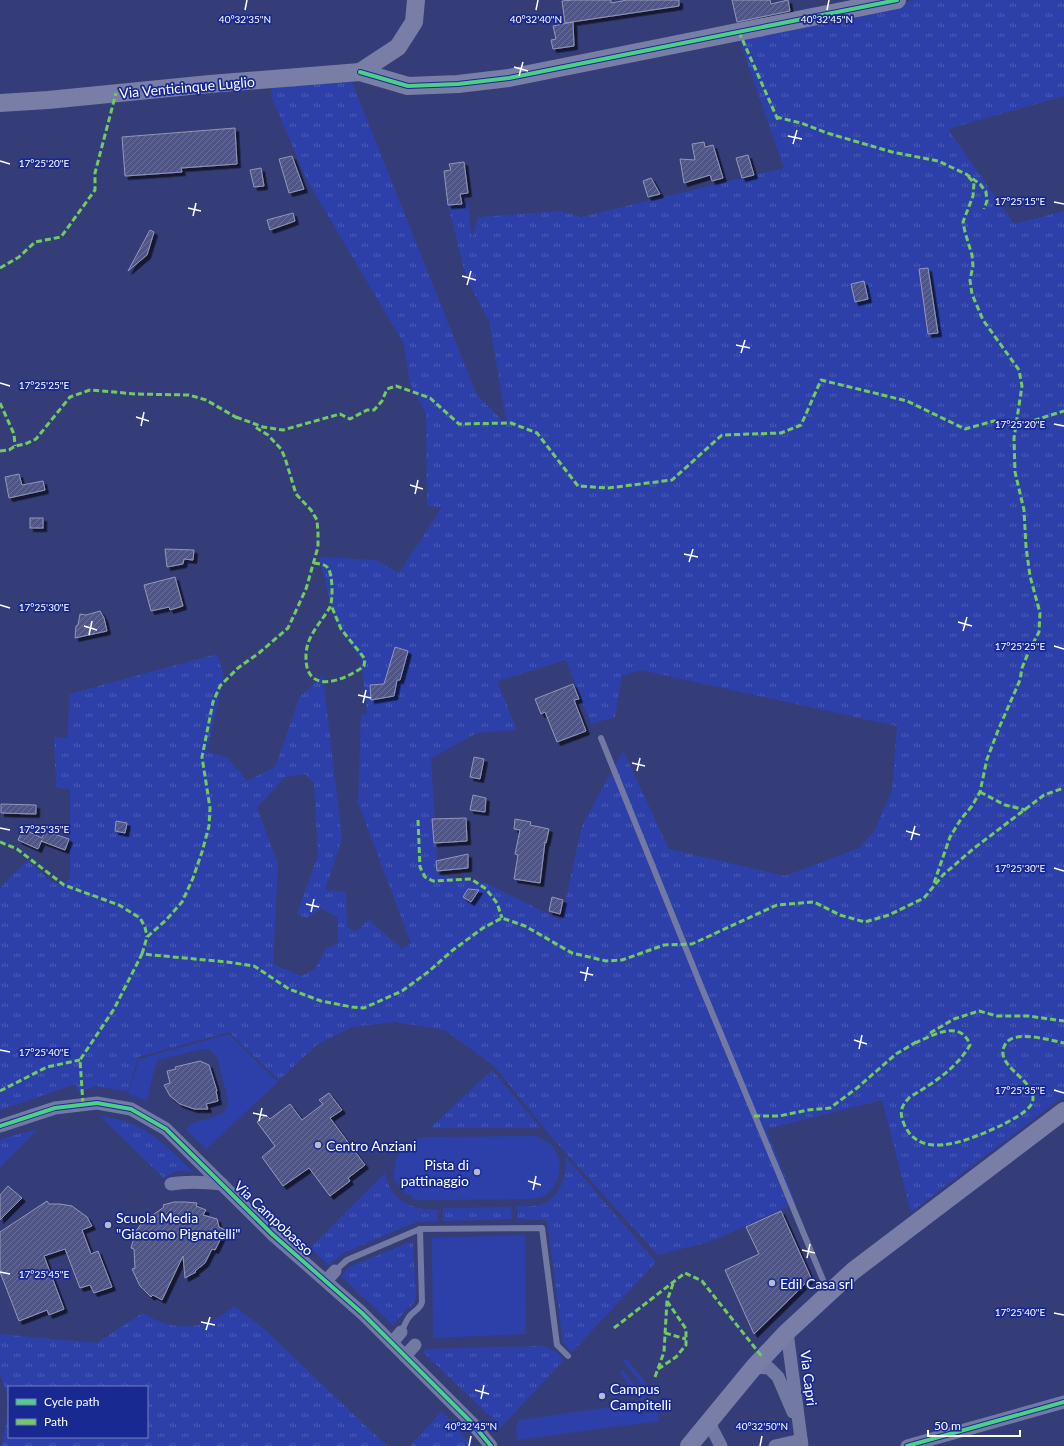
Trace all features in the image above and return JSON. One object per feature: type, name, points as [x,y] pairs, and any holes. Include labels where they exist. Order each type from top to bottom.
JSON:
[{"type":"street","points":[[366,69],[398,47],[414,22],[416,0]]},
{"type":"street","points":[[366,69],[408,86],[458,84],[509,78],[897,0]]},
{"type":"street","name":"Via Venticinque Luglio","points":[[0,103],[48,100],[366,69]]},
{"type":"street","name":"Via Campobasso","points":[[0,1126],[55,1108],[97,1103],[131,1109],[166,1129],[272,1234],[326,1281],[392,1343],[472,1423],[491,1446]]},
{"type":"street","points":[[693,1445],[708,1422],[754,1367],[787,1332],[853,1271],[1064,1111]]},
{"type":"street","points":[[171,1184],[184,1181],[194,1181],[222,1184]]},
{"type":"street","points":[[326,1281],[335,1271]]},
{"type":"street","points":[[392,1343],[401,1332]]},
{"type":"street","name":"Via Capri","points":[[787,1332],[801,1438]]},
{"type":"street","points":[[405,1356],[415,1345]]},
{"type":"street","name":"Via Capri","points":[[754,1367],[769,1368],[778,1377],[801,1438]]},
{"type":"street","points":[[907,1446],[1064,1402]]},
{"type":"street","points":[[708,1422],[721,1446]]},
{"type":"street","points":[[776,1446],[801,1438]]},
{"type":"lane","points":[[601,738],[704,994],[828,1294]]},
{"type":"lane","points":[[335,1271],[347,1260],[420,1229],[542,1228],[557,1345],[568,1356]]},
{"type":"lane","points":[[401,1332],[406,1320],[410,1315],[418,1310],[422,1302],[420,1229]]},
{"type":"green space","points":[[915,0],[1064,0],[1064,96],[948,129],[1014,224],[1064,211],[1064,1096],[911,1212],[882,1100],[766,1129],[796,1203],[712,1241],[658,1255],[548,1133],[494,1066],[445,1030],[395,1022],[352,1027],[318,1044],[279,1080],[229,1032],[138,1057],[128,1092],[96,1086],[78,1092],[76,1084],[0,1110],[0,888],[28,860],[48,879],[61,885],[70,878],[70,789],[56,788],[54,737],[68,738],[69,694],[217,654],[224,675],[207,752],[227,757],[247,781],[275,767],[300,696],[323,676],[342,839],[325,890],[346,892],[347,928],[358,931],[368,919],[402,949],[411,943],[358,802],[361,714],[367,714],[361,659],[335,619],[319,557],[376,560],[399,573],[442,507],[427,506],[426,414],[410,383],[404,344],[308,182],[271,96],[272,84],[352,82],[477,395],[507,425],[489,321],[467,280],[448,205],[468,204],[472,239],[478,217],[560,211],[581,217],[784,168],[738,36]],"holes":[[[566,660],[591,724],[615,717],[622,676],[641,670],[897,726],[892,790],[875,830],[859,848],[785,876],[669,849],[623,751],[582,826],[561,920],[485,883],[438,875],[431,758],[477,733],[517,730],[497,681]],[[305,774],[314,784],[318,855],[297,914],[307,918],[321,908],[338,918],[338,944],[326,948],[315,969],[301,976],[273,964],[278,864],[257,808],[285,777]]]},
{"type":"green space","points":[[229,1034],[278,1082],[206,1149],[186,1130],[192,1123],[223,1113],[227,1107],[228,1100],[217,1057],[212,1052],[207,1049],[202,1049],[158,1060],[155,1066],[147,1101],[128,1094],[139,1059]]},
{"type":"green space","points":[[492,1070],[541,1128],[430,1128]]},
{"type":"green space","points":[[100,1116],[130,1123],[142,1129],[163,1143],[194,1173],[178,1171],[172,1173],[165,1179]]},
{"type":"green space","points":[[38,1129],[0,1167],[0,1139]]},
{"type":"green space","name":"Pista di pattinaggio","points":[[536,1136],[548,1142],[553,1147],[557,1154],[560,1168],[559,1176],[552,1190],[542,1197],[528,1199],[416,1200],[404,1192],[393,1178],[396,1160],[406,1143],[424,1137]]},
{"type":"green space","points":[[565,1156],[656,1262],[572,1352],[563,1342],[547,1220],[518,1219],[517,1206],[540,1205],[549,1201],[554,1196],[559,1190],[564,1177],[566,1163]]},
{"type":"green space","points":[[385,1173],[392,1191],[397,1197],[410,1206],[438,1210],[438,1221],[416,1222],[343,1253],[329,1265],[310,1248]]},
{"type":"green space","points":[[511,1207],[512,1219],[443,1221],[443,1208]]},
{"type":"green space","points":[[525,1235],[526,1334],[433,1338],[432,1238]]},
{"type":"green space","points":[[413,1241],[416,1297],[414,1303],[393,1325],[341,1276],[349,1267]]},
{"type":"green space","points":[[234,1306],[262,1327],[387,1446],[2,1446],[8,1412],[8,1438],[148,1438],[148,1386],[8,1386],[8,1401],[0,1374],[0,1334],[96,1343],[143,1313],[166,1324],[190,1326],[213,1320]]},
{"type":"green space","points":[[543,1346],[557,1352],[564,1360],[501,1427],[423,1352],[426,1349]]},
{"type":"green space","points":[[626,1358],[646,1383],[643,1386],[623,1361]]},
{"type":"green space","points":[[623,1370],[645,1397],[642,1400],[620,1373]]},
{"type":"green space","points":[[639,1403],[641,1414],[658,1411],[659,1421],[517,1440],[516,1430],[518,1420]]},
{"type":"green space","points":[[442,1411],[472,1446],[410,1446]]},
{"type":"building","points":[[611,0],[611,3],[627,0],[679,0],[679,6],[565,23],[562,1]]},
{"type":"building","points":[[732,0],[770,0],[771,4],[788,0],[790,11],[737,22]]},
{"type":"building","points":[[573,22],[574,46],[553,49],[551,40],[556,39],[553,26]]},
{"type":"building","points":[[235,128],[237,164],[181,168],[182,172],[125,176],[122,137]]},
{"type":"building","points":[[704,142],[705,147],[713,145],[723,178],[712,181],[710,175],[684,183],[680,159],[695,160],[692,144]]},
{"type":"building","points":[[748,155],[754,175],[742,178],[736,158]]},
{"type":"building","points":[[292,156],[304,189],[289,193],[279,159]]},
{"type":"building","points":[[464,162],[468,193],[460,194],[462,204],[448,205],[444,171],[451,170],[449,164]]},
{"type":"building","points":[[261,168],[264,186],[254,187],[250,170]]},
{"type":"building","points":[[651,178],[660,194],[648,197],[643,181]]},
{"type":"building","points":[[293,213],[295,221],[270,230],[267,220]]},
{"type":"building","points":[[150,230],[154,232],[147,255],[128,271]]},
{"type":"building","points":[[928,268],[938,333],[928,334],[919,269]]},
{"type":"building","points":[[864,281],[868,299],[855,302],[851,284]]},
{"type":"building","points":[[19,474],[22,485],[43,481],[45,490],[9,498],[5,477]]},
{"type":"building","points":[[30,518],[43,518],[43,528],[30,528]]},
{"type":"building","points":[[165,549],[194,550],[193,560],[184,559],[183,564],[167,567]]},
{"type":"building","points":[[175,577],[183,606],[170,610],[169,607],[151,611],[144,585]]},
{"type":"building","points":[[100,611],[104,618],[107,631],[75,638],[76,626],[78,625],[80,614],[86,615]]},
{"type":"building","points":[[395,647],[408,651],[400,680],[397,680],[394,696],[371,700],[370,685],[384,684]]},
{"type":"building","points":[[573,684],[579,699],[574,700],[586,731],[557,742],[545,712],[541,714],[535,699]]},
{"type":"building","points":[[474,757],[484,759],[480,779],[470,777]]},
{"type":"building","points":[[473,795],[486,798],[485,812],[470,810]]},
{"type":"building","points":[[1,804],[36,805],[36,814],[1,813]]},
{"type":"building","points":[[466,818],[467,841],[434,843],[432,819]]},
{"type":"building","points":[[515,819],[531,822],[530,825],[549,829],[546,843],[545,842],[540,883],[514,879],[518,855],[515,854],[520,830],[514,829]]},
{"type":"building","points":[[116,821],[127,823],[125,833],[115,831]]},
{"type":"building","points":[[23,829],[42,838],[45,831],[69,839],[65,850],[41,841],[38,849],[18,840]]},
{"type":"building","points":[[468,854],[468,868],[437,871],[436,861]]},
{"type":"building","points":[[468,889],[479,890],[471,902],[463,897]]},
{"type":"building","points":[[552,897],[563,900],[560,914],[549,911]]},
{"type":"building","points":[[200,1061],[209,1065],[217,1091],[218,1101],[206,1104],[208,1109],[194,1109],[180,1104],[170,1096],[164,1085],[170,1083],[167,1071],[176,1069],[175,1067]]},
{"type":"building","name":"Centro Anziani","points":[[329,1093],[342,1110],[330,1118],[365,1165],[348,1178],[350,1181],[330,1196],[309,1168],[283,1186],[262,1157],[275,1146],[257,1122],[266,1115],[270,1119],[290,1104],[302,1120],[323,1104],[319,1100]]},
{"type":"building","points":[[8,1186],[22,1198],[0,1220],[0,1195]]},
{"type":"building","points":[[47,1201],[49,1204],[72,1206],[87,1217],[92,1226],[82,1230],[91,1254],[98,1251],[112,1287],[94,1293],[90,1285],[80,1288],[65,1249],[44,1256],[64,1309],[49,1315],[47,1310],[19,1321],[0,1272],[0,1232]]},
{"type":"building","points":[[174,1202],[197,1203],[196,1206],[206,1210],[203,1215],[217,1219],[219,1227],[225,1230],[215,1250],[212,1249],[205,1263],[195,1271],[196,1272],[185,1278],[183,1256],[162,1300],[153,1295],[151,1297],[140,1286],[132,1269],[135,1268],[134,1249],[131,1248],[136,1231],[146,1217],[147,1219],[164,1207],[163,1205]]},
{"type":"building","points":[[781,1211],[811,1278],[754,1334],[725,1270],[759,1254],[746,1227]]},
{"type":"marked path","points":[[739,32],[778,120]]},
{"type":"marked path","points":[[0,268],[19,257],[35,242],[61,237],[95,190],[95,173],[116,93]]},
{"type":"marked path","points":[[776,117],[801,123],[827,133],[892,152],[938,161],[966,174],[980,184],[986,192],[987,201],[984,209]]},
{"type":"marked path","points":[[934,883],[950,837],[980,792],[987,759],[1020,680],[1022,668],[1039,632],[1040,613],[1030,576],[1026,547],[1024,510],[1015,472],[1014,438],[1022,386],[1019,370],[983,320],[972,294],[970,280],[973,266],[972,255],[963,222],[973,196],[974,183],[966,174]]},
{"type":"marked path","points":[[236,417],[263,427],[283,430],[340,414],[350,419],[367,410],[374,410],[382,401],[387,389],[396,386],[430,398],[459,424],[511,423],[537,433],[578,486],[608,488],[672,480],[722,435],[781,433],[801,425],[821,380],[907,401],[965,429],[994,421],[1016,426],[1064,411]]},
{"type":"marked path","points":[[0,451],[9,450],[15,446],[25,444],[36,439],[70,397],[90,390],[136,394],[189,395],[206,400],[239,419]]},
{"type":"marked path","points":[[0,403],[14,434],[15,446]]},
{"type":"marked path","points":[[142,954],[147,937],[166,920],[182,902],[193,878],[202,852],[209,826],[210,808],[202,757],[213,702],[220,686],[238,668],[259,653],[288,628],[306,589],[318,547],[317,520],[311,510],[296,494],[281,449],[268,435],[255,427]]},
{"type":"marked path","points":[[314,563],[324,565],[330,571],[332,593],[330,607],[308,642],[306,656],[307,669],[312,677],[319,681],[327,682],[337,680],[356,672],[364,666],[365,659],[341,629],[331,605]]},
{"type":"marked path","points":[[83,1104],[80,1060],[114,1009],[142,954],[254,966],[289,989],[321,1001],[364,1008],[402,991],[483,928],[502,918],[525,926],[572,953],[606,961],[622,960],[664,945],[692,944],[777,905],[814,902],[840,915],[865,922],[889,915],[924,898],[943,875],[973,849],[1044,795],[1064,788]]},
{"type":"marked path","points":[[980,792],[1005,805],[1026,810]]},
{"type":"marked path","points":[[418,820],[420,867],[425,877],[433,881],[471,879],[486,889],[497,903],[502,918]]},
{"type":"marked path","points":[[0,842],[17,849],[64,885],[119,905],[140,918],[145,927],[147,937]]},
{"type":"marked path","points":[[930,1033],[954,1019],[979,1011],[997,1016],[1028,1016],[1064,1021]]},
{"type":"marked path","points":[[915,1043],[938,1033],[953,1031],[966,1037],[970,1045],[951,1068],[935,1081],[910,1097],[903,1106],[901,1113],[904,1124],[912,1136],[923,1143],[935,1145],[964,1141],[978,1136],[1002,1125],[1026,1111],[1032,1103],[1032,1091],[1008,1065],[1004,1058],[1003,1051],[1006,1043],[1011,1039],[1025,1036],[1064,1043]]},
{"type":"marked path","points":[[754,1116],[779,1116],[808,1110],[830,1108],[857,1088],[896,1054],[918,1041]]},
{"type":"marked path","points":[[0,1091],[47,1067],[80,1060]]},
{"type":"marked path","points":[[614,1328],[685,1273],[702,1281],[763,1358]]},
{"type":"marked path","points":[[655,1377],[664,1352],[667,1301],[674,1281]]},
{"type":"marked path","points":[[658,1369],[676,1357],[686,1345],[686,1329],[667,1301]]},
{"type":"marked path","points":[[665,1333],[686,1339]]},
{"type":"cycle path","points":[[360,72],[408,86],[458,84],[509,78],[897,0]]},
{"type":"cycle path","points":[[0,1126],[55,1108],[97,1103],[131,1109],[166,1129],[272,1234],[362,1313],[472,1423],[491,1446]]},
{"type":"cycle path","points":[[907,1446],[1064,1402]]},
{"type":"place","name":"Centro Anziani","points":[[318,1145]]},
{"type":"place","name":"Pista di pattinaggio","points":[[477,1172]]},
{"type":"place","name":"Scuola Media \"Giacomo Pignatelli\"","points":[[108,1225]]},
{"type":"place","name":"Edil Casa srl","points":[[772,1283]]},
{"type":"place","name":"Campus Campitelli","points":[[602,1396]]}]
